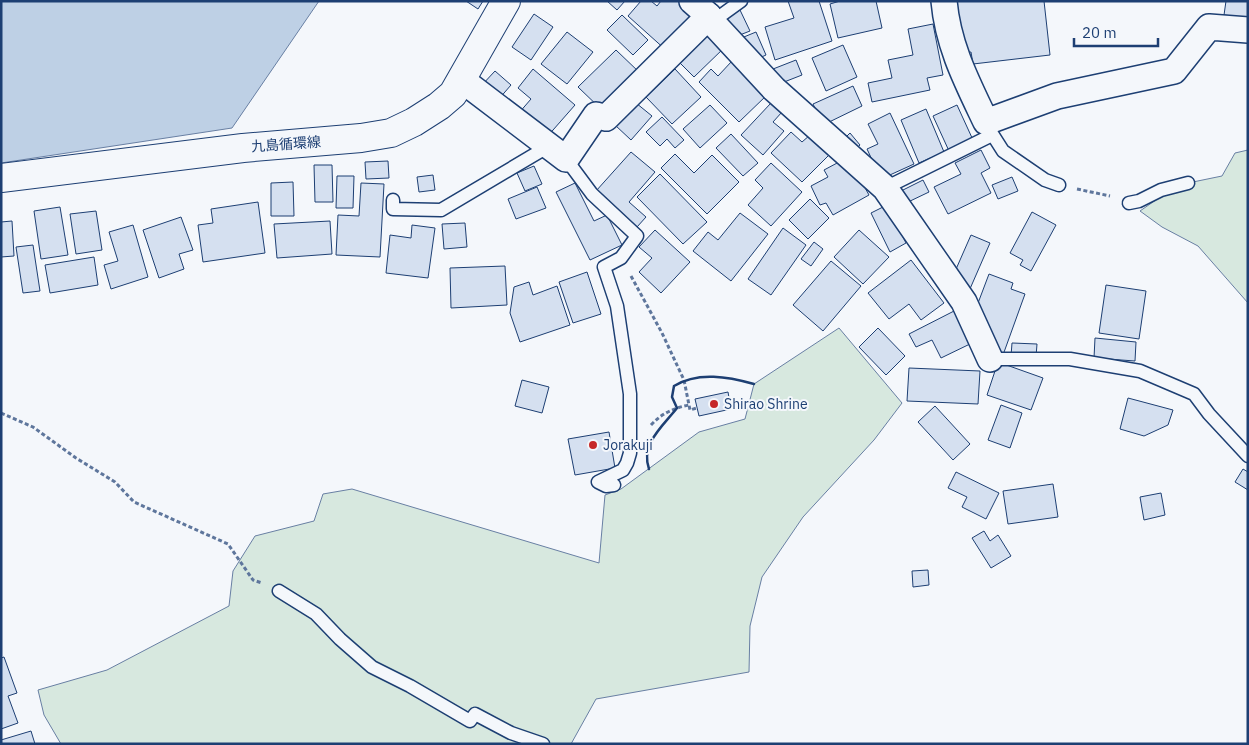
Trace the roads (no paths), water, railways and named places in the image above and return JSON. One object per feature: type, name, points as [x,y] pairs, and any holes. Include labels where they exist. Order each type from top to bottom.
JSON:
[{"type":"main road","name":"九島循環線","points":[[1,178],[243,148],[361,138],[391,133],[414,122],[439,106],[453,94],[506,1]]},
{"type":"street","points":[[944,1],[956,57],[989,128],[1057,96],[1174,71],[1209,27],[1248,30]]},
{"type":"street","points":[[462,80],[557,152],[596,115],[606,118],[705,13],[774,90],[885,188],[964,302],[990,359]]},
{"type":"lane","points":[[705,13],[741,1]]},
{"type":"lane","points":[[885,188],[989,128],[1004,151],[1045,180],[1059,185]]},
{"type":"lane","points":[[393,200],[393,209],[441,210],[557,152],[592,194],[637,236],[621,258],[604,267],[617,306],[630,394],[630,453],[627,463],[623,470],[598,482],[606,486],[614,485]]},
{"type":"lane","points":[[1130,203],[1139,201],[1161,190],[1188,183]]},
{"type":"lane","points":[[990,359],[1070,360],[1140,371],[1194,394],[1209,414],[1248,456]]},
{"type":"lane","points":[[279,591],[316,614],[340,639],[372,667],[410,686],[470,721],[475,714],[512,733],[543,744]]},
{"type":"water","points":[[1,1],[319,1],[232,128],[1,163]]},
{"type":"place","name":"Shirao Shrine","points":[[714,404]]},
{"type":"place","name":"Jorakuji","points":[[593,445]]}]
